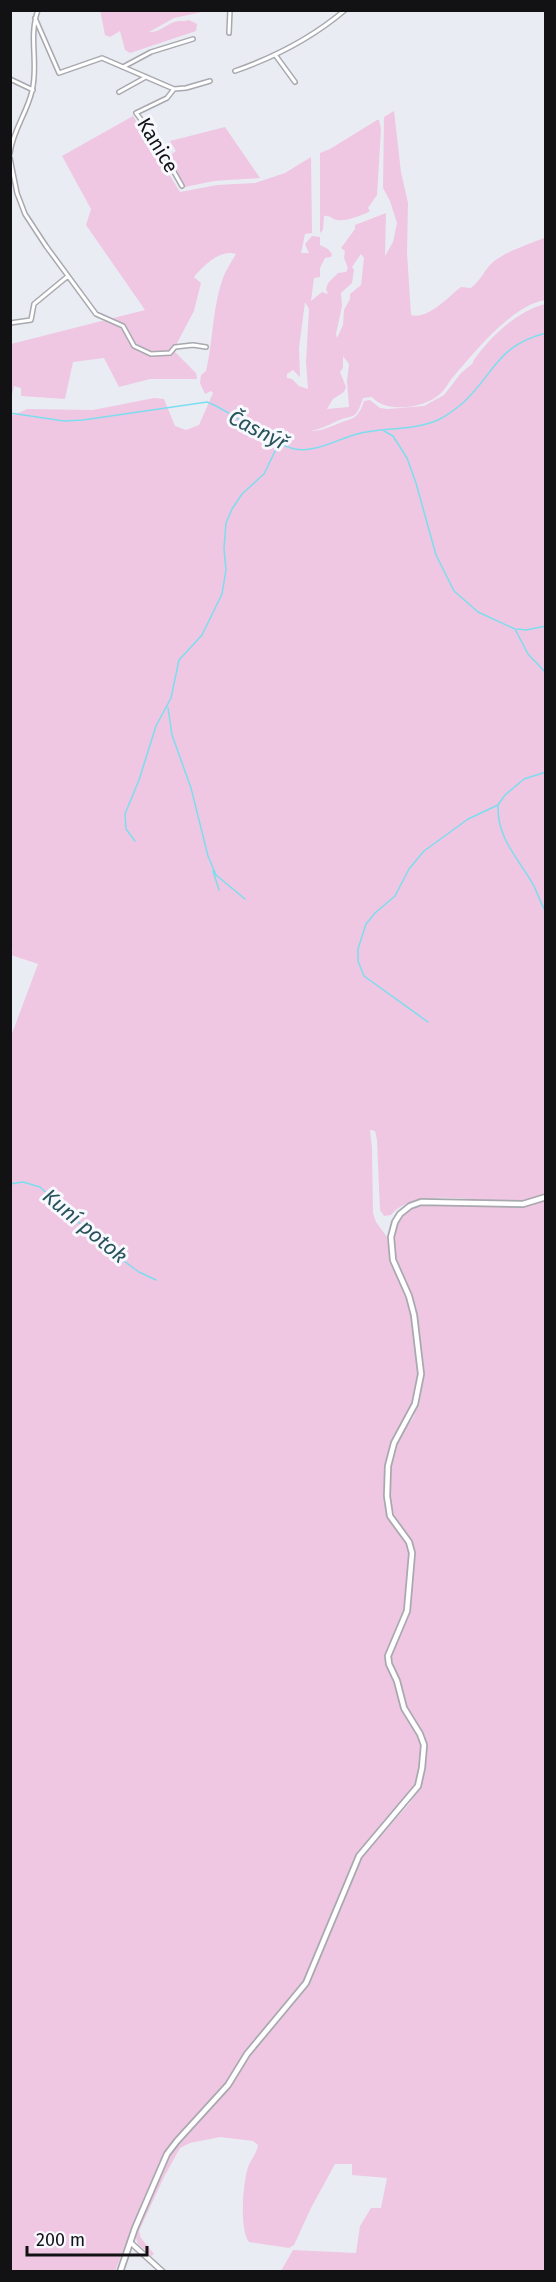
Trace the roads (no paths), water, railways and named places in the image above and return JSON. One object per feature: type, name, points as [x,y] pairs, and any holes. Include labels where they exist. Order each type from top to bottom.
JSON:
[{"type":"main road","points":[[120,2271],[167,2154],[228,2085],[247,2054],[306,1983],[359,1856],[406,1802],[421,1776],[424,1745],[404,1708],[388,1656],[407,1611],[412,1553],[409,1542],[390,1516],[387,1496],[388,1466],[397,1436],[410,1417],[415,1404],[421,1374],[414,1315],[409,1296],[391,1254],[394,1222],[407,1208],[421,1202],[523,1204],[546,1197]]},
{"type":"street","points":[[38,10],[33,39],[33,90],[15,131],[10,155],[17,193],[26,214],[96,315],[123,326],[134,346],[151,354],[161,355],[171,353],[175,347],[206,346]]},
{"type":"street","points":[[229,33],[230,10]]},
{"type":"street","points":[[235,72],[276,56],[331,22],[345,10]]},
{"type":"street","points":[[35,18],[59,73],[102,58],[174,89]]},
{"type":"street","points":[[123,67],[151,52],[193,39]]},
{"type":"street","points":[[276,56],[295,82]]},
{"type":"street","points":[[119,92],[146,77]]},
{"type":"street","points":[[10,79],[33,90]]},
{"type":"street","name":"Kanice","points":[[182,186],[153,135],[136,113],[167,99],[174,89],[210,81]]},
{"type":"street","points":[[10,323],[31,320],[34,304],[68,276]]},
{"type":"street","points":[[130,2242],[163,2271]]},
{"type":"waterway","name":"Časnýř","points":[[10,413],[64,421],[83,420],[207,402],[272,440],[295,449],[310,449],[357,434],[418,426],[438,420],[464,402],[507,352],[530,338],[546,333]]},
{"type":"waterway","points":[[384,431],[393,436],[407,458],[436,555],[454,591],[478,612],[515,629],[528,654],[546,673]]},
{"type":"waterway","points":[[135,841],[126,829],[125,814],[139,780],[156,726],[171,698],[179,660],[202,635],[222,594],[226,570],[224,549],[226,523],[242,494],[264,474],[279,443]]},
{"type":"waterway","points":[[517,629],[526,630],[546,626]]},
{"type":"waterway","points":[[168,708],[172,735],[191,788],[208,856],[216,875],[245,899]]},
{"type":"waterway","points":[[428,1022],[364,976],[358,961],[358,949],[366,924],[395,896],[409,869],[424,851],[468,819],[498,805],[505,795],[524,779],[546,772]]},
{"type":"waterway","points":[[498,806],[501,829],[505,839],[534,886],[546,912]]},
{"type":"waterway","points":[[213,871],[219,890]]},
{"type":"waterway","name":"Kuní potok","points":[[10,1184],[23,1182],[40,1187],[109,1250],[139,1272],[156,1280]]}]
